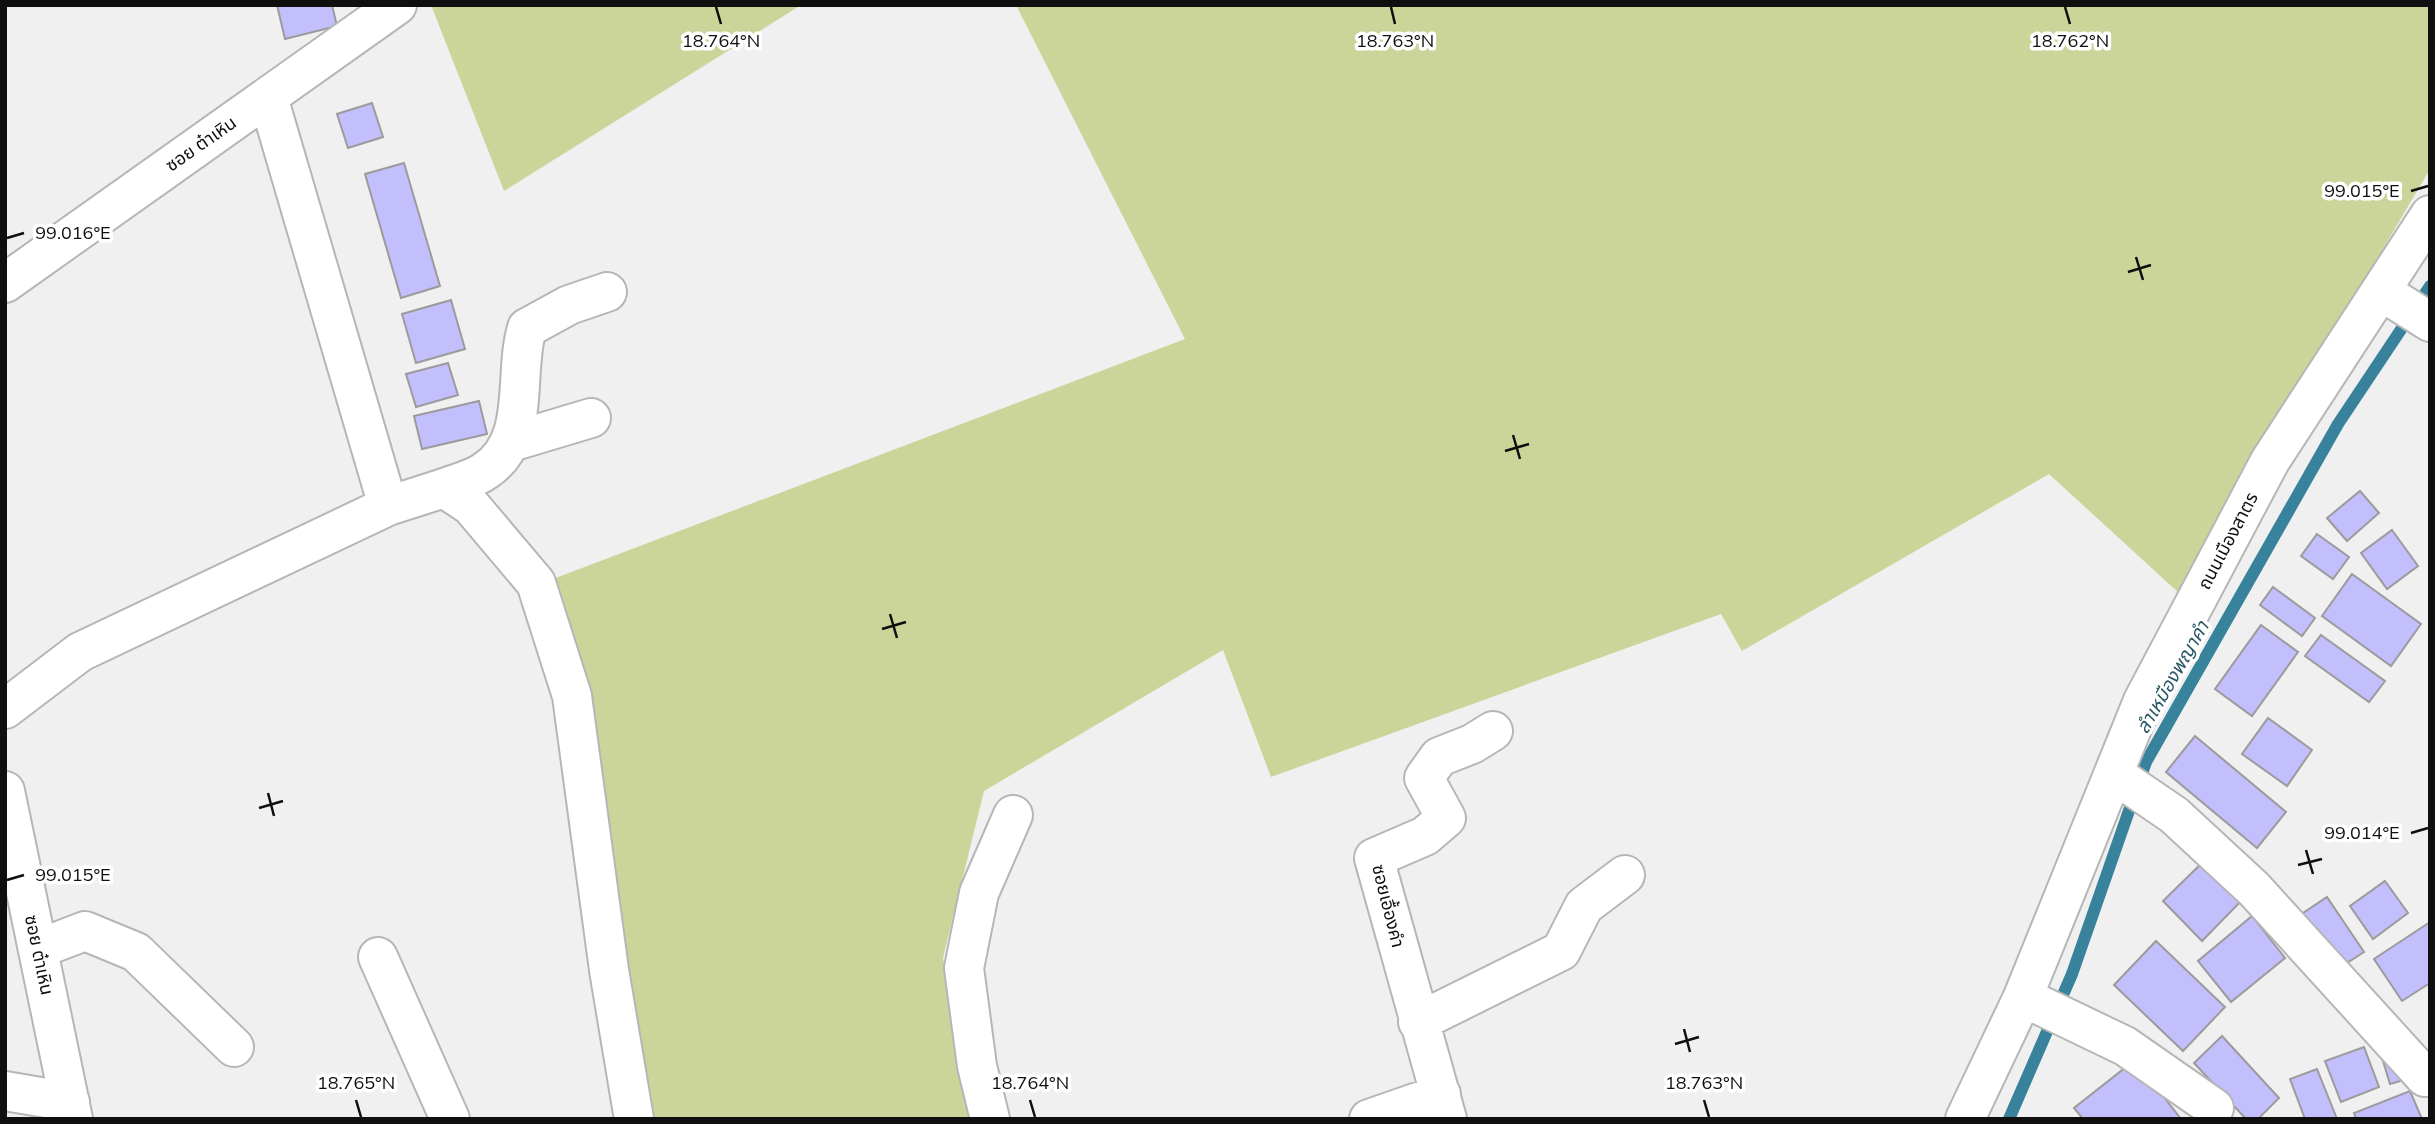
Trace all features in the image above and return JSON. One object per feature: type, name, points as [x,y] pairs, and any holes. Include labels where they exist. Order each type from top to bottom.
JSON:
[{"type":"street","name":"ซอย ต๋าเหิน","points":[[5,283],[397,5]]},
{"type":"street","points":[[268,97],[388,506]]},
{"type":"street","name":"ถนนเมืองสาตร","points":[[1965,1119],[2031,1000],[2121,780],[2143,701],[2270,461],[2405,307],[2430,215]]},
{"type":"street","points":[[512,442],[518,407],[520,352],[527,328],[569,305],[607,292]]},
{"type":"street","points":[[5,709],[80,652],[388,506],[486,471],[512,442],[592,418]]},
{"type":"street","points":[[444,488],[471,506],[536,583],[572,696],[609,970],[634,1119]]},
{"type":"street","name":"ซอยเอื้องคำ","points":[[1444,1107],[1374,858],[1425,836],[1446,818],[1424,778],[1439,757],[1472,744],[1493,731]]},
{"type":"street","points":[[2121,780],[2174,815],[2254,889],[2425,1077]]},
{"type":"street","name":"ซอย ต๋าเหิน","points":[[5,791],[71,1111]]},
{"type":"street","points":[[990,1119],[977,1066],[964,968],[979,893],[1013,815]]},
{"type":"street","points":[[1418,1022],[1561,951],[1584,906],[1625,875]]},
{"type":"street","points":[[38,949],[85,931],[136,951],[234,1047]]},
{"type":"street","points":[[378,957],[450,1119]]},
{"type":"street","points":[[2031,1000],[2125,1046],[2214,1108]]},
{"type":"street","points":[[5,1091],[71,1111]]},
{"type":"street","points":[[1368,1119],[1444,1107]]},
{"type":"green space","points":[[431,5],[801,5],[504,191]]},
{"type":"green space","points":[[1016,5],[2430,5],[2430,169],[2180,594],[2049,474],[1742,651],[1721,614],[1271,777],[1223,650],[984,791],[943,958],[976,1119],[646,1119],[553,579],[1185,339]]},
{"type":"building","points":[[277,5],[332,5],[337,26],[285,39]]},
{"type":"building","points":[[372,103],[383,137],[348,148],[337,114]]},
{"type":"building","points":[[404,163],[440,286],[401,298],[365,174]]},
{"type":"building","points":[[451,300],[465,349],[416,363],[402,314]]},
{"type":"building","points":[[448,363],[458,395],[416,407],[406,374]]},
{"type":"building","points":[[479,401],[487,434],[422,449],[414,416]]},
{"type":"building","points":[[2360,491],[2379,513],[2347,541],[2327,518]]},
{"type":"building","points":[[2392,530],[2418,566],[2387,589],[2361,553]]},
{"type":"building","points":[[2317,534],[2349,557],[2333,579],[2301,556]]},
{"type":"building","points":[[2352,574],[2421,624],[2391,666],[2322,616]]},
{"type":"building","points":[[2273,587],[2315,618],[2302,636],[2260,605]]},
{"type":"building","points":[[2261,625],[2298,652],[2252,716],[2215,689]]},
{"type":"building","points":[[2321,635],[2385,681],[2369,702],[2305,656]]},
{"type":"building","points":[[2268,718],[2312,750],[2287,786],[2242,754]]},
{"type":"building","points":[[2195,736],[2286,812],[2257,848],[2166,772]]},
{"type":"building","points":[[2208,857],[2246,896],[2202,941],[2163,901]]},
{"type":"building","points":[[2385,881],[2408,913],[2373,939],[2350,906]]},
{"type":"building","points":[[2327,897],[2364,952],[2336,970],[2300,915]]},
{"type":"building","points":[[2252,916],[2285,958],[2231,1002],[2198,961]]},
{"type":"building","points":[[2430,922],[2430,983],[2402,1001],[2374,959]]},
{"type":"building","points":[[2156,941],[2225,1007],[2183,1051],[2114,985]]},
{"type":"building","points":[[2222,1036],[2279,1098],[2258,1119],[2246,1119],[2194,1063]]},
{"type":"building","points":[[2364,1047],[2379,1087],[2341,1102],[2325,1061]]},
{"type":"building","points":[[2401,1056],[2407,1079],[2390,1084],[2383,1061]]},
{"type":"building","points":[[2135,1060],[2181,1119],[2083,1119],[2074,1108]]},
{"type":"building","points":[[2317,1069],[2337,1119],[2305,1119],[2290,1079]]},
{"type":"building","points":[[2410,1091],[2422,1119],[2356,1119],[2354,1113]]},
{"type":"waterway","name":"ลำเหมืองพญาคำ","points":[[2009,1119],[2072,974],[2146,762],[2338,424],[2430,286]]}]
